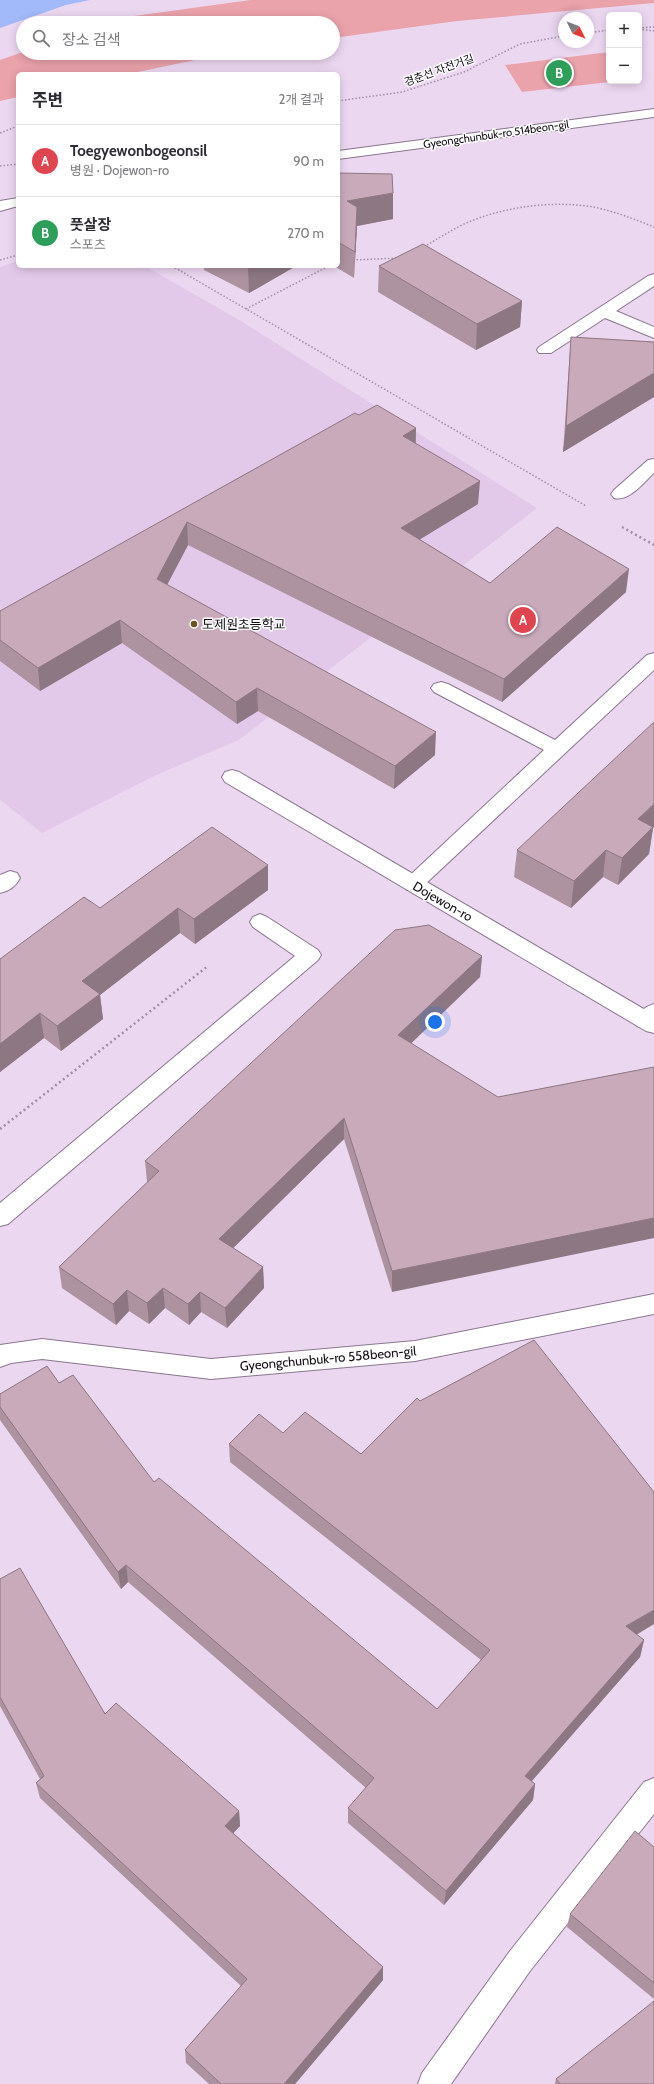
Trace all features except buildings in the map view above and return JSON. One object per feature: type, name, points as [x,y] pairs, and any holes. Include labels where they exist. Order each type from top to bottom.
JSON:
[{"type":"street","name":"Gyeongchunbuk-ro 514beon-gil","points":[[340,155],[654,114]]},
{"type":"street","points":[[0,206],[16,202]]},
{"type":"street","points":[[545,350],[654,280]]},
{"type":"street","points":[[605,312],[654,333]]},
{"type":"street","points":[[620,494],[654,464]]},
{"type":"street","points":[[413,884],[654,659]]},
{"type":"street","points":[[441,688],[557,749]]},
{"type":"street","name":"Dojewon-ro","points":[[232,777],[413,884],[651,1019]]},
{"type":"street","points":[[0,1217],[310,955],[260,922]]},
{"type":"street","name":"Gyeongchunbuk-ro 558beon-gil","points":[[0,1357],[6,1353],[42,1349],[211,1369],[415,1351],[654,1304]]},
{"type":"street","points":[[433,2084],[520,1961],[654,1792]]},
{"type":"path","points":[[642,28],[654,27]]},
{"type":"path","points":[[642,29],[654,31]]},
{"type":"path","points":[[594,32],[606,30]]},
{"type":"path","name":"경춘선 자전거길","points":[[340,101],[402,92],[464,72],[520,44],[558,37]]},
{"type":"path","points":[[0,133],[16,127]]},
{"type":"path","points":[[0,166],[16,164]]},
{"type":"path","points":[[418,250],[465,224],[507,211],[552,205],[592,206],[626,215],[654,227]]},
{"type":"path","points":[[0,260],[16,255]]},
{"type":"path","points":[[347,261],[405,257]]},
{"type":"path","points":[[175,268],[592,509]]},
{"type":"path","points":[[246,309],[325,268]]},
{"type":"path","points":[[619,525],[654,545]]},
{"type":"path","points":[[0,1130],[208,966]]},
{"type":"shaded area","points":[[251,0],[654,0],[654,3],[457,21],[340,37],[340,16],[134,16]]},
{"type":"shaded area","points":[[606,52],[606,82],[522,92],[505,65]]},
{"type":"shaded area","points":[[16,54],[16,60],[195,60],[138,72],[16,72],[16,97],[0,101],[0,60]]},
{"type":"shaded area","name":"도제원초등학교","points":[[16,262],[16,268],[148,268],[241,321],[537,508],[239,740],[156,775],[42,833],[0,800],[0,267]]},
{"type":"water","points":[[0,0],[90,0],[66,5],[34,16],[16,16],[16,22],[0,28]]},
{"type":"place","name":"풋살장","points":[[559,73]]},
{"type":"place","name":"Toegyewonbogeonsil","points":[[523,620]]},
{"type":"place","name":"도제원초등학교","points":[[194,624]]}]
